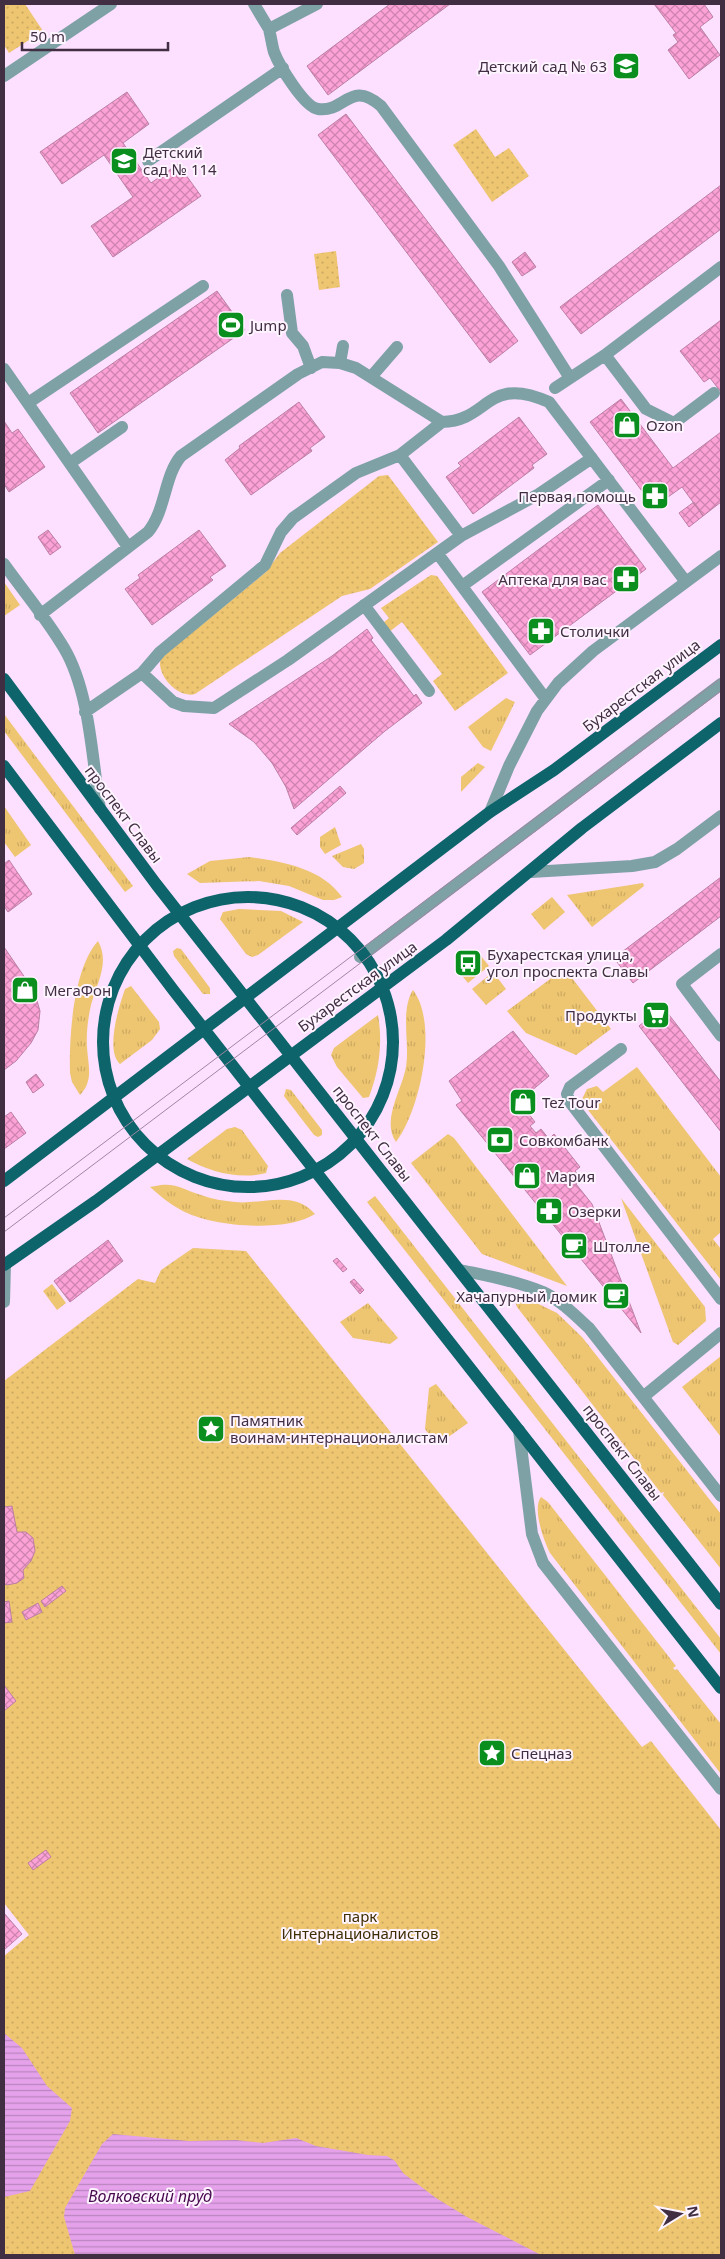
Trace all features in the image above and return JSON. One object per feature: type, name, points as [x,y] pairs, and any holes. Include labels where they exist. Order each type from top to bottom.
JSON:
[{"type":"main road","name":"Бухарестская улица","points":[[4,1181],[337,926],[490,812],[554,770],[721,645]]},
{"type":"main road","name":"проспект Славы","points":[[4,680],[179,913],[721,1604]]},
{"type":"main road","name":"Бухарестская улица","points":[[5,1264],[96,1201],[383,987],[531,872],[582,828],[721,723]]},
{"type":"main road","points":[[4,766],[139,946],[721,1688]]},
{"type":"main road","points":[[250,896],[274,899],[298,905],[337,926],[360,957],[383,987],[393,1026],[391,1067],[379,1106],[357,1139],[316,1171],[294,1180],[271,1186],[246,1188],[222,1186],[199,1179],[177,1169],[157,1156],[113,1099],[102,1056],[104,1008],[112,986],[139,946],[179,913],[202,904],[226,898],[250,896]]},
{"type":"street","points":[[5,74],[111,4]]},
{"type":"street","points":[[254,4],[269,29],[274,52],[309,106],[319,109],[332,107],[351,95],[368,97],[381,106],[499,266],[570,378]]},
{"type":"street","points":[[269,29],[317,4]]},
{"type":"street","points":[[148,161],[283,68]]},
{"type":"street","points":[[555,388],[605,355],[721,267]]},
{"type":"street","points":[[28,403],[203,286]]},
{"type":"street","points":[[287,295],[292,333],[303,346],[311,368]]},
{"type":"street","points":[[340,363],[343,346]]},
{"type":"street","points":[[371,377],[398,347]]},
{"type":"street","points":[[605,355],[646,410],[674,423],[714,393]]},
{"type":"street","points":[[40,615],[148,532],[155,524],[175,465],[181,456],[289,380],[322,362],[340,363],[371,377],[442,422],[456,422],[497,396],[509,392],[529,394],[549,402],[686,582]]},
{"type":"street","points":[[549,402],[563,367]]},
{"type":"street","points":[[4,369],[128,547]]},
{"type":"street","points":[[85,712],[142,673],[160,652],[264,565],[281,532],[293,518],[356,473],[400,455],[442,422]]},
{"type":"street","points":[[70,463],[122,428]]},
{"type":"street","points":[[400,455],[461,536]]},
{"type":"street","points":[[142,673],[173,702],[184,706],[214,708],[288,660],[461,536],[539,494],[592,458]]},
{"type":"street","points":[[462,586],[609,480]]},
{"type":"street","points":[[438,554],[545,698]]},
{"type":"street","points":[[490,812],[513,758],[545,698],[558,683],[592,651],[721,556]]},
{"type":"street","points":[[4,564],[64,648],[74,668],[85,712],[100,809]]},
{"type":"street","points":[[364,605],[429,691]]},
{"type":"street","points":[[360,957],[721,684]]},
{"type":"street","points":[[531,872],[632,866],[655,862],[677,849],[721,816]]},
{"type":"street","points":[[721,954],[682,984],[721,1036]]},
{"type":"street","points":[[620,1049],[570,1087],[567,1094],[570,1102],[721,1299]]},
{"type":"street","points":[[4,1302],[5,1264]]},
{"type":"street","points":[[460,1270],[507,1280],[544,1293],[566,1307],[589,1328],[721,1496]]},
{"type":"street","points":[[643,1397],[721,1333]]},
{"type":"street","points":[[519,1430],[532,1534],[543,1563],[721,1789]]},
{"type":"green space","points":[[4,4],[25,4],[43,31],[9,53],[4,45]]},
{"type":"green space","points":[[476,129],[495,157],[509,148],[529,176],[492,202],[453,145]]},
{"type":"green space","points":[[336,251],[340,287],[319,290],[314,254]]},
{"type":"green space","points":[[388,475],[438,542],[370,589],[342,596],[195,694],[188,695],[182,693],[169,684],[161,671],[161,658],[266,572],[280,553],[379,476]]},
{"type":"green space","points":[[431,575],[437,576],[508,673],[455,711],[433,681],[442,674],[402,622],[389,632],[383,623],[389,618],[381,608]]},
{"type":"green space","points":[[4,582],[20,605],[4,616]]},
{"type":"green space","points":[[506,698],[515,702],[491,751],[483,747],[468,727]]},
{"type":"green space","points":[[4,714],[133,886],[125,892],[4,731]]},
{"type":"green space","points":[[478,763],[485,767],[461,792],[461,777]]},
{"type":"green space","points":[[4,806],[31,845],[15,857],[4,842]]},
{"type":"green space","points":[[335,827],[341,845],[325,854],[320,847],[320,837]]},
{"type":"green space","points":[[361,844],[364,849],[364,863],[354,869],[343,867],[332,856]]},
{"type":"green space","points":[[249,857],[287,864],[312,873],[334,887],[342,897],[334,900],[323,900],[289,886],[259,881],[200,883],[187,874],[210,861]]},
{"type":"green space","points":[[643,883],[644,886],[592,927],[567,895]]},
{"type":"green space","points":[[552,897],[565,912],[544,930],[531,914]]},
{"type":"green space","points":[[239,909],[281,911],[303,922],[258,955],[252,957],[246,954],[220,919],[223,912]]},
{"type":"green space","points":[[98,941],[103,957],[103,965],[88,1021],[89,1078],[80,1095],[72,1082],[70,1073],[70,1041],[74,1004],[83,968]]},
{"type":"green space","points":[[177,948],[181,949],[210,988],[210,994],[203,994],[174,956],[173,951]]},
{"type":"green space","points":[[480,955],[489,966],[468,983],[459,972]]},
{"type":"green space","points":[[561,971],[572,978],[611,1029],[576,1055],[526,1033],[507,1011]]},
{"type":"green space","points":[[493,972],[506,989],[486,1005],[472,989]]},
{"type":"green space","points":[[131,986],[159,1022],[160,1029],[152,1040],[120,1064],[116,1058],[113,1039],[125,989]]},
{"type":"green space","points":[[413,990],[421,1005],[425,1024],[423,1067],[419,1089],[412,1110],[405,1128],[396,1142],[392,1133],[392,1115],[406,1067],[406,1017],[409,998]]},
{"type":"green space","points":[[378,1015],[380,1047],[378,1067],[369,1097],[363,1098],[337,1067],[331,1055],[334,1048]]},
{"type":"green space","points":[[637,1067],[721,1177],[721,1232],[713,1239],[721,1249],[721,1280],[581,1101],[587,1089],[597,1086],[603,1092]]},
{"type":"green space","points":[[286,1089],[291,1090],[322,1130],[322,1135],[318,1137],[314,1135],[284,1096]]},
{"type":"green space","points":[[235,1127],[242,1130],[268,1166],[266,1173],[246,1176],[225,1174],[205,1168],[187,1159],[227,1129]]},
{"type":"green space","points":[[448,1134],[454,1138],[567,1286],[482,1254],[411,1163]]},
{"type":"green space","points":[[161,1185],[177,1186],[209,1198],[231,1202],[287,1200],[307,1206],[315,1214],[286,1224],[248,1226],[229,1224],[194,1216],[181,1210],[165,1200],[150,1187]]},
{"type":"green space","points":[[375,1196],[721,1639],[721,1654],[367,1202]]},
{"type":"green space","points":[[621,1198],[705,1307],[706,1321],[678,1345],[673,1342]]},
{"type":"green space","name":"парк Интернационалистов","points":[[193,1248],[246,1251],[642,1747],[651,1741],[721,1830],[721,2255],[4,2255],[4,1956],[29,1935],[4,1903],[4,1381],[138,1279],[155,1283],[161,1270]]},
{"type":"green space","points":[[52,1284],[66,1303],[57,1310],[43,1291]]},
{"type":"green space","points":[[522,1296],[557,1313],[582,1337],[721,1514],[721,1569],[663,1495],[664,1492],[661,1493],[517,1307],[515,1301]]},
{"type":"green space","points":[[368,1303],[398,1338],[390,1344],[353,1338],[340,1322]]},
{"type":"green space","points":[[721,1356],[721,1437],[682,1387]]},
{"type":"green space","points":[[436,1384],[468,1423],[437,1445],[425,1429],[429,1388]]},
{"type":"green space","points":[[541,1497],[548,1502],[676,1666],[673,1668],[677,1669],[721,1724],[721,1774],[550,1553],[538,1517]]},
{"type":"water","points":[[4,2033],[22,2048],[47,2086],[72,2108],[70,2121],[30,2191],[4,2197]]},
{"type":"water","name":"Волковский пруд","points":[[113,2134],[189,2141],[236,2140],[263,2143],[296,2138],[316,2146],[368,2155],[387,2156],[395,2161],[403,2173],[436,2198],[467,2217],[541,2255],[75,2255],[64,2217],[65,2208],[102,2144]]},
{"type":"building","points":[[390,4],[450,4],[328,95],[307,66]]},
{"type":"building","points":[[654,4],[704,4],[713,17],[700,27],[720,55],[689,79],[668,50],[678,42],[673,35],[676,33]]},
{"type":"building","points":[[127,92],[149,124],[123,143],[151,183],[178,164],[201,196],[113,257],[91,226],[133,197],[104,155],[62,184],[40,152]]},
{"type":"building","points":[[346,114],[518,341],[490,363],[318,135]]},
{"type":"building","points":[[721,185],[721,229],[581,334],[560,307]]},
{"type":"building","points":[[525,252],[536,267],[522,276],[512,262]]},
{"type":"building","points":[[217,291],[245,330],[98,433],[70,393]]},
{"type":"building","points":[[721,320],[721,392],[710,378],[704,382],[680,351]]},
{"type":"building","points":[[621,399],[673,468],[721,432],[721,502],[703,516],[682,487],[654,507],[590,422]]},
{"type":"building","points":[[299,402],[325,437],[310,448],[312,451],[251,495],[225,460],[240,448],[239,446]]},
{"type":"building","points":[[519,417],[547,454],[532,465],[534,468],[473,514],[446,477],[461,466],[458,463]]},
{"type":"building","points":[[4,421],[12,433],[18,429],[45,467],[9,492],[4,484]]},
{"type":"building","points":[[694,502],[703,516],[689,527],[679,513]]},
{"type":"building","points":[[598,505],[646,569],[530,655],[482,592]]},
{"type":"building","points":[[48,530],[61,547],[50,555],[38,537]]},
{"type":"building","points":[[199,530],[226,566],[210,577],[213,580],[152,625],[125,589],[140,578],[138,575]]},
{"type":"building","points":[[367,629],[373,638],[371,640],[414,696],[416,694],[422,703],[385,731],[294,809],[286,787],[272,763],[254,742],[229,724],[332,656]]},
{"type":"building","points":[[340,786],[346,793],[297,835],[291,828]]},
{"type":"building","points":[[9,860],[32,894],[8,912],[4,906],[4,864]]},
{"type":"building","points":[[721,877],[721,916],[633,983],[614,958]]},
{"type":"building","points":[[4,947],[34,991],[40,1011],[38,1030],[31,1043],[16,1061],[4,1070]]},
{"type":"building","points":[[663,1007],[721,1082],[721,1132],[639,1026]]},
{"type":"building","points":[[513,1031],[549,1076],[530,1092],[528,1113],[535,1122],[530,1126],[536,1133],[541,1129],[549,1139],[554,1134],[580,1167],[575,1171],[582,1180],[576,1184],[592,1204],[641,1333],[456,1105],[462,1101],[449,1081]]},
{"type":"building","points":[[36,1074],[44,1085],[33,1093],[26,1082]]},
{"type":"building","points":[[11,1112],[26,1133],[4,1149],[4,1117]]},
{"type":"building","points":[[108,1240],[123,1261],[70,1302],[54,1281]]},
{"type":"building","points":[[337,1258],[347,1269],[343,1272],[333,1261]]},
{"type":"building","points":[[354,1279],[364,1290],[360,1294],[350,1282]]},
{"type":"building","points":[[12,1506],[17,1532],[26,1532],[33,1538],[35,1551],[31,1561],[23,1570],[24,1578],[17,1583],[7,1585],[4,1584],[4,1507]]},
{"type":"building","points":[[62,1586],[66,1591],[45,1607],[41,1601]]},
{"type":"building","points":[[9,1601],[12,1622],[4,1623],[4,1602]]},
{"type":"building","points":[[38,1603],[42,1612],[26,1620],[22,1612]]},
{"type":"building","points":[[4,1685],[16,1701],[4,1711]]},
{"type":"building","points":[[46,1850],[51,1857],[33,1870],[28,1863]]},
{"type":"building","points":[[4,1913],[22,1934],[4,1950]]},
{"type":"tram line","points":[[4,1218],[721,678]]},
{"type":"tram line","points":[[4,1232],[721,691]]},
{"type":"place","name":"Детский сад № 63","points":[[626,66]]},
{"type":"place","name":"Детский сад № 114","points":[[124,161]]},
{"type":"place","name":"Jump","points":[[231,325]]},
{"type":"place","name":"Ozon","points":[[627,425]]},
{"type":"place","name":"Первая помощь","points":[[655,496]]},
{"type":"place","name":"Аптека для вас","points":[[626,579]]},
{"type":"place","name":"Столички","points":[[541,631]]},
{"type":"place","name":"Бухарестская улица, угол проспекта Славы","points":[[468,963]]},
{"type":"place","name":"МегаФон","points":[[25,990]]},
{"type":"place","name":"Продукты","points":[[656,1015]]},
{"type":"place","name":"Tez Tour","points":[[523,1102]]},
{"type":"place","name":"Совкомбанк","points":[[500,1140]]},
{"type":"place","name":"Мария","points":[[527,1176]]},
{"type":"place","name":"Озерки","points":[[549,1211]]},
{"type":"place","name":"Штолле","points":[[574,1246]]},
{"type":"place","name":"Хачапурный домик","points":[[616,1296]]},
{"type":"place","name":"Памятник воинам-интернационалистам","points":[[211,1429]]},
{"type":"place","name":"Спецназ","points":[[492,1753]]}]
